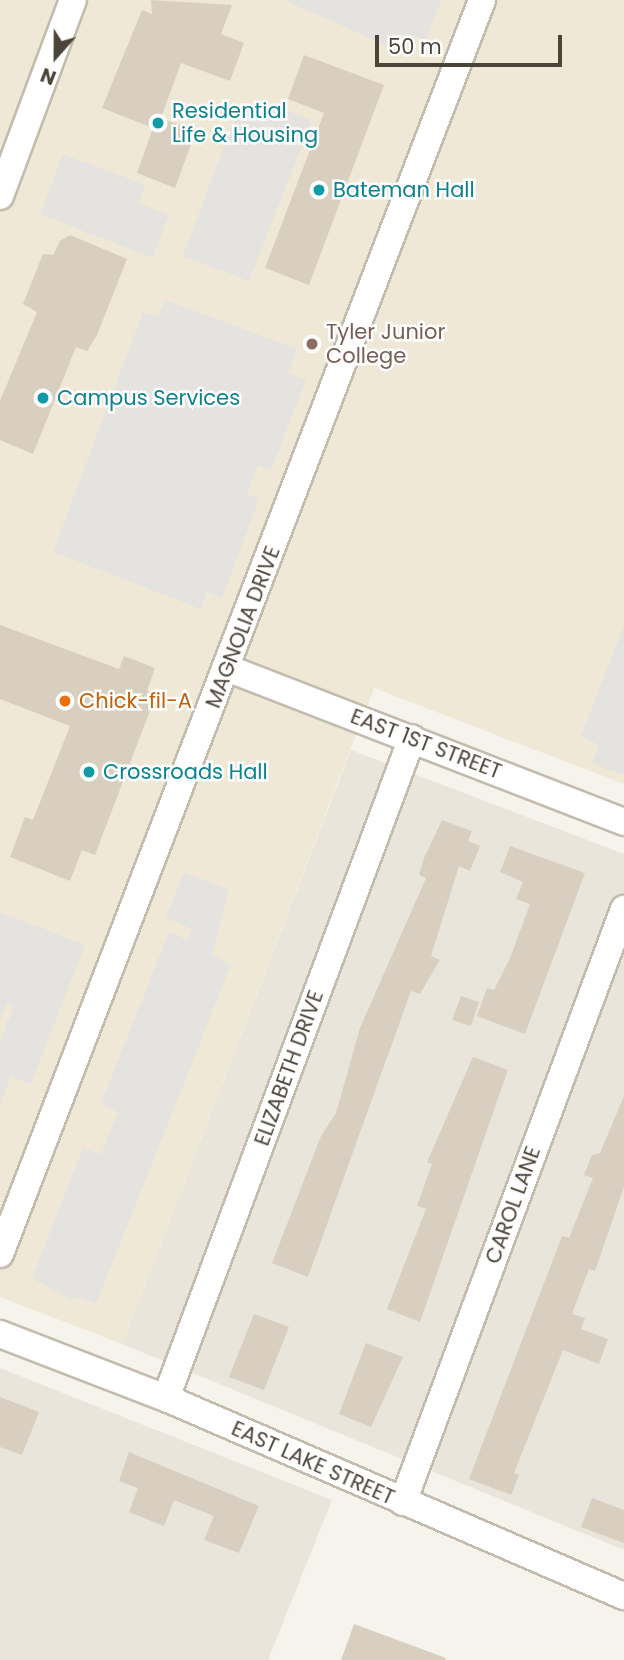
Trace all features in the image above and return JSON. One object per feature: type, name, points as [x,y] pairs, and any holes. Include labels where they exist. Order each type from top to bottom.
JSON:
[{"type":"street","points":[[0,196],[73,0]]},
{"type":"street","name":"MAGNOLIA DRIVE","points":[[0,1254],[482,0]]},
{"type":"street","name":"EAST 1ST STREET","points":[[227,667],[624,822]]},
{"type":"street","name":"ELIZABETH DRIVE","points":[[166,1398],[412,738]]},
{"type":"street","name":"CAROL LANE","points":[[402,1502],[624,909]]},
{"type":"street","name":"EAST LAKE STREET","points":[[0,1334],[166,1398],[624,1596]]},
{"type":"shaded area","name":"Tyler Junior College","points":[[0,0],[624,0],[624,784],[374,688],[122,1344],[0,1297]]},
{"type":"shaded area","points":[[284,0],[441,0],[426,40],[404,33],[397,50]]},
{"type":"shaded area","points":[[239,106],[257,112],[276,107],[312,120],[249,281],[183,256]]},
{"type":"shaded area","points":[[63,154],[145,185],[139,203],[169,215],[153,258],[40,214]]},
{"type":"shaded area","points":[[165,300],[297,349],[288,373],[306,380],[271,470],[258,465],[247,494],[259,499],[222,598],[207,592],[201,609],[53,552],[143,312],[158,317]]},
{"type":"shaded area","points":[[624,625],[624,775],[592,763],[599,745],[581,736]]},
{"type":"shaded area","points":[[351,750],[624,854],[624,1550],[122,1344]]},
{"type":"shaded area","points":[[184,872],[229,890],[212,955],[231,965],[96,1304],[78,1297],[72,1300],[32,1278],[83,1148],[101,1154],[118,1112],[101,1103],[169,932],[187,940],[192,929],[166,918]]},
{"type":"shaded area","points":[[0,912],[85,945],[31,1084],[11,1076],[0,1105],[0,1042],[14,1006],[7,1003],[0,1021]]},
{"type":"shaded area","points":[[0,1368],[332,1500],[268,1660],[0,1660]]},
{"type":"building","points":[[151,0],[232,5],[221,34],[244,43],[230,81],[181,63],[161,118],[196,131],[175,188],[137,173],[153,128],[102,108],[142,10],[152,14]]},
{"type":"building","name":"Bateman Hall","points":[[304,55],[384,85],[309,285],[265,268],[324,113],[288,99]]},
{"type":"building","points":[[70,235],[127,259],[97,335],[87,351],[76,347],[33,454],[0,440],[0,401],[37,312],[23,304],[43,254],[53,255],[60,241]]},
{"type":"building","name":"Crossroads Hall","points":[[0,625],[119,669],[124,656],[155,668],[147,691],[156,695],[95,855],[82,850],[70,881],[10,857],[25,817],[33,820],[70,726],[0,699]]},
{"type":"building","points":[[442,820],[472,831],[468,841],[480,846],[470,871],[459,866],[431,956],[440,960],[420,994],[411,991],[308,1277],[272,1263],[321,1136],[336,1113],[360,1028],[426,878],[419,875]]},
{"type":"building","points":[[510,846],[585,873],[525,1034],[477,1016],[487,988],[494,990],[510,958],[530,904],[516,899],[523,882],[500,872]]},
{"type":"building","points":[[461,996],[479,1002],[471,1026],[452,1020]]},
{"type":"building","points":[[473,1057],[508,1070],[420,1322],[387,1309],[426,1209],[417,1206],[432,1164],[427,1162]]},
{"type":"building","points":[[624,1096],[624,1187],[595,1271],[589,1269],[572,1314],[585,1318],[581,1329],[608,1339],[599,1364],[563,1350],[514,1473],[519,1475],[511,1495],[469,1479],[562,1236],[569,1238],[593,1178],[584,1175],[592,1155],[600,1153]]},
{"type":"building","points":[[254,1314],[289,1327],[264,1390],[229,1377]]},
{"type":"building","points":[[366,1343],[403,1357],[371,1427],[339,1414]]},
{"type":"building","points":[[0,1397],[39,1412],[22,1455],[0,1447]]},
{"type":"building","points":[[129,1452],[259,1506],[239,1553],[204,1540],[214,1516],[174,1500],[164,1526],[129,1512],[138,1488],[119,1481]]},
{"type":"building","points":[[592,1498],[624,1510],[624,1543],[581,1527]]},
{"type":"building","points":[[354,1624],[446,1658],[341,1660]]},
{"type":"place","name":"Residential Life & Housing","points":[[158,123]]},
{"type":"place","name":"Bateman Hall","points":[[319,190]]},
{"type":"place","name":"Tyler Junior College","points":[[312,344]]},
{"type":"place","name":"Campus Services","points":[[43,398]]},
{"type":"place","name":"Chick-fil-A","points":[[65,701]]},
{"type":"place","name":"Crossroads Hall","points":[[89,772]]}]
